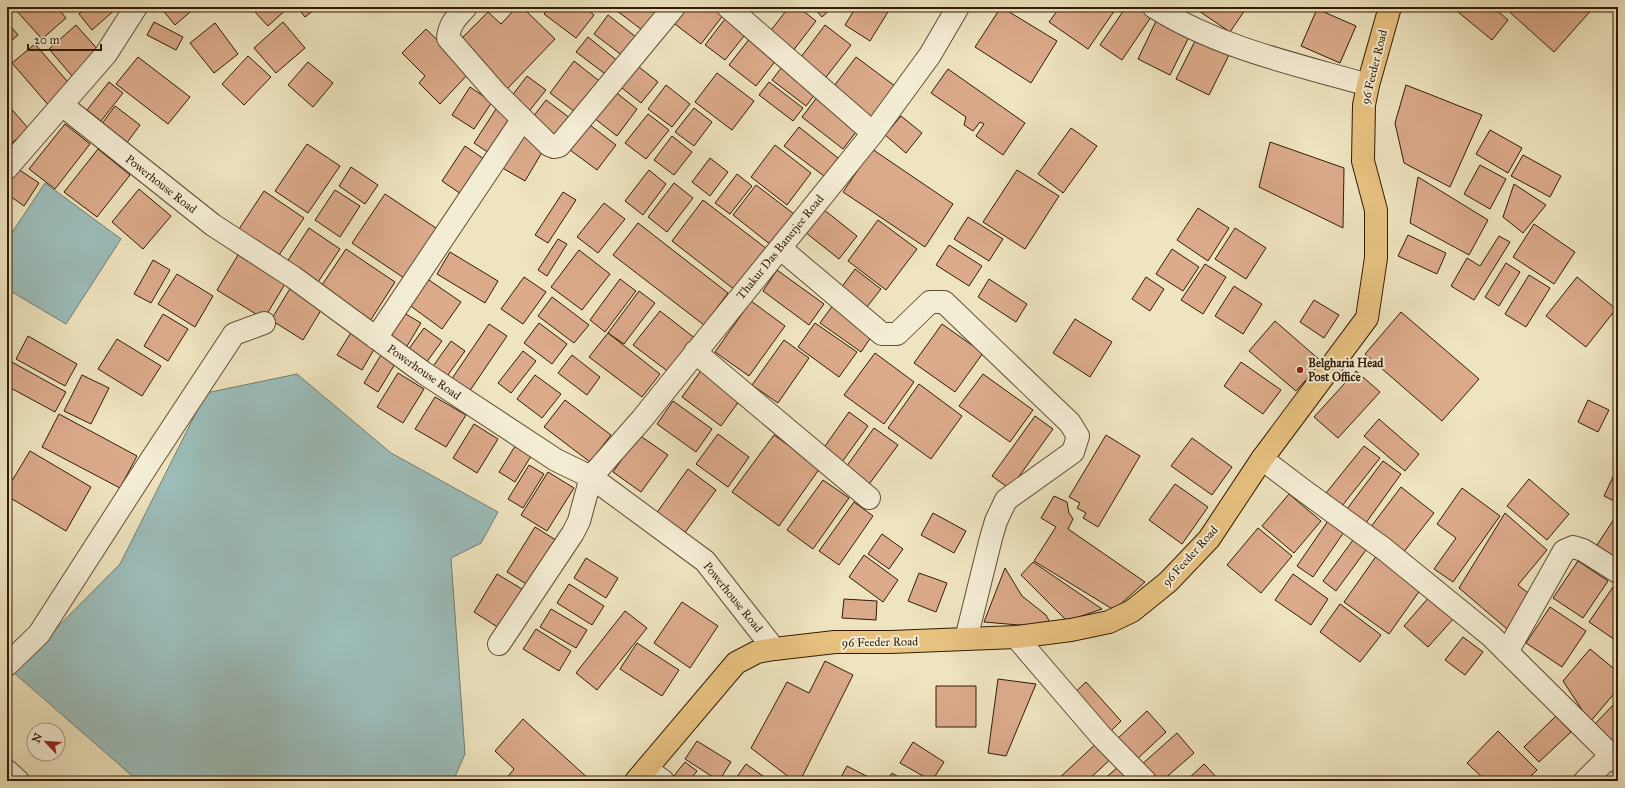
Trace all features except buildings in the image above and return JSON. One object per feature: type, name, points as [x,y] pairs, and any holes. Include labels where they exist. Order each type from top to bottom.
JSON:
[{"type":"main road","name":"96 Feeder Road","points":[[648,777],[736,663],[757,652],[835,642],[891,642],[1016,637],[1071,630],[1110,622],[1132,611],[1168,582],[1209,538],[1262,458],[1367,318],[1376,258],[1376,210],[1363,161],[1364,105],[1368,85],[1390,7]]},
{"type":"street","points":[[7,168],[106,54],[136,7]]},
{"type":"street","points":[[466,7],[449,28],[448,38],[496,93],[522,120],[549,145],[554,147],[558,146],[674,7]]},
{"type":"street","points":[[728,7],[873,133]]},
{"type":"street","name":"Thakur Das Banerjee Road","points":[[591,477],[642,420],[695,352],[873,133],[930,56],[958,7]]},
{"type":"street","points":[[1154,7],[1177,21],[1230,44],[1368,85]]},
{"type":"street","name":"Powerhouse Road","points":[[62,106],[213,225],[293,277],[424,373],[550,456],[591,477],[705,561],[774,649]]},
{"type":"street","points":[[376,338],[522,120]]},
{"type":"street","points":[[780,248],[882,334],[897,334],[930,302],[944,302],[1070,423],[1078,436],[1073,452],[1006,500],[996,521],[991,538],[966,639]]},
{"type":"street","points":[[7,665],[39,634],[234,334],[264,323]]},
{"type":"street","points":[[695,352],[869,498]]},
{"type":"street","points":[[1262,458],[1384,549],[1491,636],[1615,758],[1585,781]]},
{"type":"street","points":[[499,644],[573,534],[579,521],[591,477]]},
{"type":"street","points":[[1507,652],[1564,551],[1573,547],[1583,550],[1618,572]]},
{"type":"street","points":[[1016,637],[1101,736],[1145,781]]},
{"type":"street","points":[[7,771],[18,781]]},
{"type":"water","points":[[45,183],[121,239],[66,324],[7,289],[7,240]]},
{"type":"water","points":[[297,374],[391,453],[498,512],[481,543],[451,558],[465,754],[453,781],[138,781],[13,672],[120,564],[206,393]]},
{"type":"place","name":"Belgharia Head Post Office","points":[[1300,370]]}]
